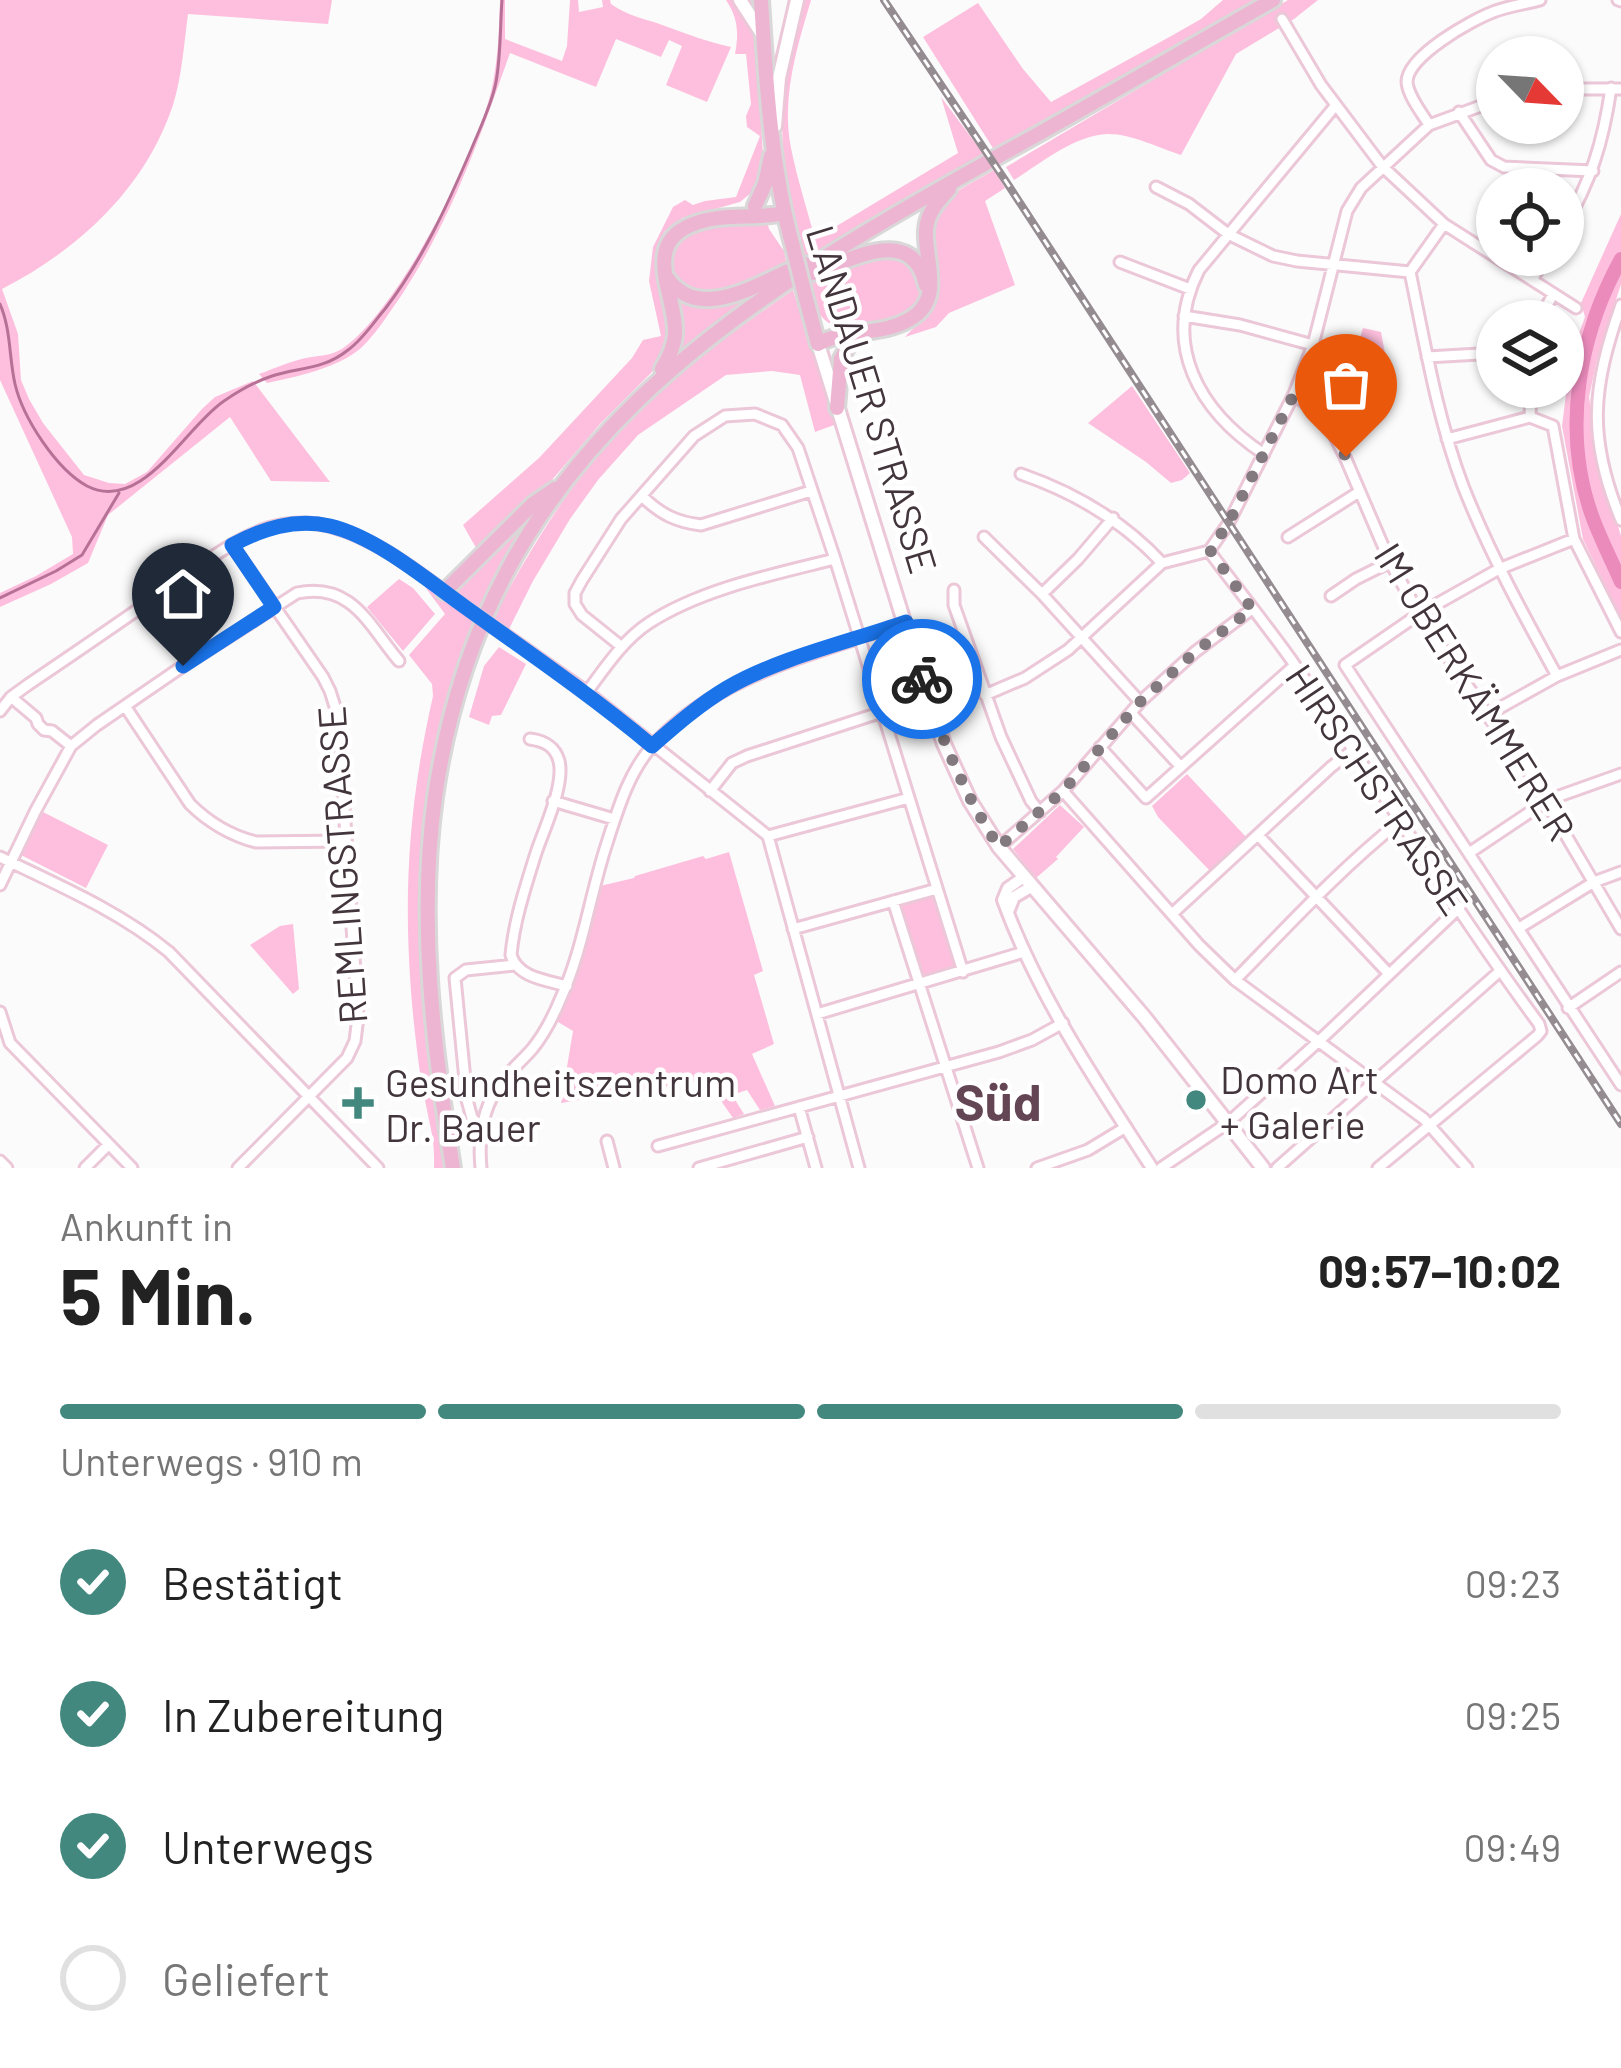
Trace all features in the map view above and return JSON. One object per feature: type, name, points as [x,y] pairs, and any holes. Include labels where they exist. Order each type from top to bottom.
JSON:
[{"type":"main road","points":[[740,0],[763,38]]},
{"type":"main road","name":"LANDAUER STRASSE","points":[[761,0],[783,208],[837,408],[944,744],[970,801],[999,847],[1145,1018],[1263,1168]]},
{"type":"main road","points":[[755,206],[767,178],[779,78],[796,0]]},
{"type":"main road","points":[[452,1168],[429,969],[429,865],[439,774],[460,686],[487,615],[513,561],[564,483],[653,384],[719,329],[793,278],[960,177],[1273,0]]},
{"type":"main road","points":[[819,346],[912,318],[921,310],[932,274],[928,220],[960,177]]},
{"type":"main road","points":[[727,217],[755,206],[783,208]]},
{"type":"main road","points":[[653,384],[676,336],[665,274],[666,250],[678,232],[694,223],[727,217],[768,217],[783,208]]},
{"type":"main road","points":[[793,278],[860,254],[887,250],[915,261],[928,296]]},
{"type":"main road","points":[[665,274],[686,295],[716,298],[825,257]]},
{"type":"main road","points":[[808,306],[826,329],[843,340]]},
{"type":"main road","points":[[837,408],[843,340]]},
{"type":"main road","points":[[444,592],[533,505],[564,483]]},
{"type":"street","points":[[1429,125],[1408,89],[1409,72],[1440,41],[1493,12],[1540,0]]},
{"type":"street","points":[[1282,19],[1321,85],[1382,166],[1444,224],[1563,300]]},
{"type":"street","points":[[1584,88],[1616,89],[1584,188]]},
{"type":"street","points":[[1264,454],[1219,417],[1192,374],[1184,316],[1199,270],[1336,105]]},
{"type":"street","points":[[985,695],[1025,679],[1084,639],[1162,563],[1210,550],[1294,394],[1313,345],[1347,211],[1361,188],[1429,125],[1476,107]]},
{"type":"street","points":[[1460,112],[1491,160],[1504,167],[1593,171]]},
{"type":"street","points":[[1156,187],[1189,204],[1228,234],[1273,256],[1410,272]]},
{"type":"street","points":[[1444,224],[1410,272],[1447,439],[1499,569],[1557,676]]},
{"type":"street","points":[[1120,262],[1190,289]]},
{"type":"street","points":[[1532,280],[1534,276]]},
{"type":"street","points":[[1550,300],[1553,294]]},
{"type":"street","points":[[1621,305],[1616,336],[1598,384],[1596,411],[1604,472],[1621,520]]},
{"type":"street","points":[[1184,316],[1313,345]]},
{"type":"street","points":[[1427,357],[1476,354]]},
{"type":"street","name":"IM OBERKÄMMERER","points":[[1294,394],[1330,427],[1390,562],[1419,614],[1548,800],[1621,929]]},
{"type":"street","points":[[1530,408],[1530,417]]},
{"type":"street","points":[[622,646],[575,604],[575,593],[621,519],[694,436],[725,416],[755,414],[782,425],[798,448],[835,559],[963,972]]},
{"type":"street","points":[[1447,439],[1530,417],[1553,426],[1574,539],[1621,632]]},
{"type":"street","points":[[1021,474],[1113,518],[1162,563]]},
{"type":"street","points":[[642,496],[658,512],[701,525],[812,491]]},
{"type":"street","points":[[1288,537],[1359,492]]},
{"type":"street","points":[[1042,594],[1113,518]]},
{"type":"street","points":[[0,711],[11,698],[232,545],[270,527],[330,526],[383,551],[586,692],[768,836],[859,1168]]},
{"type":"street","points":[[984,537],[1140,702]]},
{"type":"street","points":[[1574,539],[1499,569],[1419,614],[1346,665],[1621,1085]]},
{"type":"street","name":"REMLINGSTRASSE","points":[[232,545],[330,691],[338,716],[358,1029],[347,1058],[238,1168]]},
{"type":"street","name":"HIRSCHSTRASSE","points":[[1210,550],[1295,665],[1539,1024],[1541,1031],[1432,1125]]},
{"type":"street","points":[[586,692],[622,646],[648,624],[691,601],[835,559]]},
{"type":"street","points":[[1331,596],[1390,562]]},
{"type":"street","points":[[954,590],[954,605],[1000,737],[1040,812]]},
{"type":"street","points":[[0,885],[5,860],[71,746],[297,593],[331,593],[352,603],[400,661]]},
{"type":"street","points":[[999,847],[1063,791],[1140,702],[1252,609]]},
{"type":"street","points":[[481,1168],[479,1148],[490,1100],[533,1047],[567,986],[614,819],[628,784],[652,746],[727,688],[765,669],[906,622]]},
{"type":"street","points":[[1487,716],[1557,676],[1621,650]]},
{"type":"street","points":[[1100,747],[1146,798],[1295,665]]},
{"type":"street","points":[[11,698],[44,730],[71,746]]},
{"type":"street","points":[[125,706],[203,817],[256,842],[346,841]]},
{"type":"street","points":[[710,791],[732,763],[747,756],[883,712]]},
{"type":"street","points":[[1131,713],[1181,767]]},
{"type":"street","points":[[530,740],[545,743],[557,756],[560,773],[511,955],[514,965],[526,973],[567,986]]},
{"type":"street","points":[[1172,914],[1353,750]]},
{"type":"street","points":[[1468,853],[1548,800],[1621,774]]},
{"type":"street","points":[[1063,791],[1235,980],[1432,1125],[1467,1168]]},
{"type":"street","points":[[768,836],[909,798]]},
{"type":"street","points":[[553,801],[614,819]]},
{"type":"street","points":[[1235,980],[1399,822]]},
{"type":"street","points":[[1258,835],[1389,974]]},
{"type":"street","points":[[5,860],[151,937],[377,1168]]},
{"type":"street","points":[[1011,862],[1003,900],[1024,952],[1126,1127],[1157,1168],[1229,1122],[1460,907]]},
{"type":"street","points":[[1519,928],[1594,882],[1621,872]]},
{"type":"street","points":[[1004,893],[1028,882]]},
{"type":"street","points":[[1007,912],[1028,882]]},
{"type":"street","points":[[794,929],[937,889]]},
{"type":"street","points":[[892,901],[978,1168]]},
{"type":"street","points":[[817,1014],[1024,952]]},
{"type":"street","points":[[482,1126],[472,1118],[467,1100],[454,984],[466,970],[514,965]]},
{"type":"street","points":[[1276,1168],[1500,971]]},
{"type":"street","points":[[1568,1008],[1621,972]]},
{"type":"street","points":[[0,1012],[5,1044],[132,1168]]},
{"type":"street","points":[[658,1146],[1012,1047],[1063,1023]]},
{"type":"street","points":[[799,1107],[816,1168]]},
{"type":"street","points":[[1378,1168],[1432,1125]]},
{"type":"street","points":[[1037,1168],[1088,1150],[1126,1127]]},
{"type":"street","points":[[699,1168],[808,1137]]},
{"type":"street","points":[[607,1141],[614,1168]]},
{"type":"street","points":[[85,1168],[108,1145]]},
{"type":"street","points":[[0,1161],[7,1168]]},
{"type":"shaded area","points":[[0,0],[332,0],[328,24],[188,14],[173,105],[145,164],[82,236],[2,289],[18,334],[21,380],[29,399],[84,475],[125,484],[147,472],[215,397],[253,381],[330,482],[271,481],[230,417],[108,515],[88,563],[0,607],[0,593],[73,554],[72,537],[0,380]]},
{"type":"shaded area","points":[[500,0],[505,0],[505,39],[562,61],[570,0],[578,0],[579,12],[603,7],[602,0],[610,0],[630,14],[731,47],[707,102],[666,85],[682,46],[669,40],[661,57],[616,39],[596,87],[510,53],[450,208],[382,323],[361,348],[341,361],[267,383],[259,374],[346,346],[367,326],[412,265],[452,191],[482,121],[495,69]]},
{"type":"shaded area","points":[[726,0],[737,0],[755,31],[764,171],[740,202],[682,218],[664,232],[655,259],[668,341],[660,360],[546,487],[479,553],[463,525],[539,458],[632,358],[643,340],[661,336],[649,281],[653,247],[673,207],[685,200],[693,205],[736,197],[760,136],[747,127],[751,104],[746,54],[735,54],[736,26]]},
{"type":"shaded area","points":[[802,0],[811,0],[792,73],[788,129],[815,239],[958,153],[941,97],[985,156],[803,259],[782,129],[786,73]]},
{"type":"shaded area","points":[[1223,0],[1261,0],[996,153],[923,37],[978,3],[1051,102],[1201,19]]},
{"type":"shaded area","points":[[1288,0],[1318,0],[1236,54],[1181,155],[1108,134],[1083,139],[1014,180],[1006,167]]},
{"type":"shaded area","points":[[994,170],[1005,188],[985,201],[1015,285],[949,313],[936,327],[905,337],[934,300],[933,219],[951,196]]},
{"type":"shaded area","points":[[1621,214],[1621,284],[1589,397],[1599,466],[1621,536],[1621,618],[1583,539],[1562,426],[1564,408],[1584,408],[1582,300]]},
{"type":"shaded area","points":[[767,221],[787,266],[748,284],[711,293],[682,290],[670,273],[672,254],[690,232],[718,223]]},
{"type":"shaded area","points":[[887,253],[913,264],[921,289],[917,302],[896,318],[866,327],[838,327],[824,319],[814,304],[809,281]]},
{"type":"shaded area","points":[[785,277],[671,362],[672,290],[693,301]]},
{"type":"shaded area","points":[[793,290],[834,425],[815,432],[800,375],[772,371],[726,375],[638,435],[570,519],[509,629],[493,618],[548,523],[615,435],[677,376]]},
{"type":"shaded area","points":[[1363,328],[1381,332],[1392,391],[1341,400]]},
{"type":"shaded area","points":[[1132,386],[1190,473],[1182,480],[1171,483],[1088,423]]},
{"type":"shaded area","points":[[535,508],[503,561],[483,611],[457,592]]},
{"type":"shaded area","points":[[399,579],[435,614],[403,651],[367,607]]},
{"type":"shaded area","points":[[425,587],[477,624],[448,708],[426,828],[447,1168],[434,1168],[414,1024],[408,939],[412,819],[433,696],[432,684],[409,655],[445,614]]},
{"type":"shaded area","points":[[499,647],[526,664],[501,715],[492,716],[489,725],[469,717],[484,666]]},
{"type":"shaded area","points":[[1187,774],[1247,838],[1211,872],[1152,806]]},
{"type":"shaded area","points":[[1060,805],[1084,827],[1036,878],[1013,849]]},
{"type":"shaded area","points":[[43,812],[108,845],[86,888],[21,855]]},
{"type":"shaded area","points":[[729,852],[763,971],[754,975],[774,1044],[752,1054],[775,1106],[760,1110],[747,1090],[732,1095],[744,1114],[733,1118],[710,1085],[692,1082],[561,1103],[573,1031],[558,1022],[581,965],[600,886]]},
{"type":"shaded area","points":[[933,894],[958,971],[921,982],[897,903]]},
{"type":"shaded area","points":[[293,924],[299,989],[293,994],[250,945],[280,926]]},
{"type":"waterway","points":[[0,304],[19,397],[53,455],[87,486],[107,491],[144,478],[224,401],[266,378],[339,356],[385,309],[433,232],[489,107],[498,72],[502,0]]},
{"type":"waterway","points":[[1621,259],[1585,351],[1577,416],[1582,481],[1621,582]]},
{"type":"waterway","points":[[0,598],[82,555],[119,493]]},
{"type":"railway","points":[[884,0],[1621,1124]]},
{"type":"way so far","points":[[922,679],[955,771],[999,847],[1063,791],[1140,702],[1252,609],[1210,550],[1294,394],[1322,416],[1346,457]]},
{"type":"place","name":"Domo Art + Galerie","points":[[1196,1100]]},
{"type":"place","name":"Gesundheitszentrum Dr. Bauer","points":[[358,1103]]},
{"type":"district","name":"Süd","points":[[998,1100]]},
{"type":"route","points":[[183,666],[274,607],[232,545],[270,527],[309,524],[330,526],[368,543],[424,577],[586,692],[652,746],[727,688],[765,669],[906,622],[922,679]]}]
